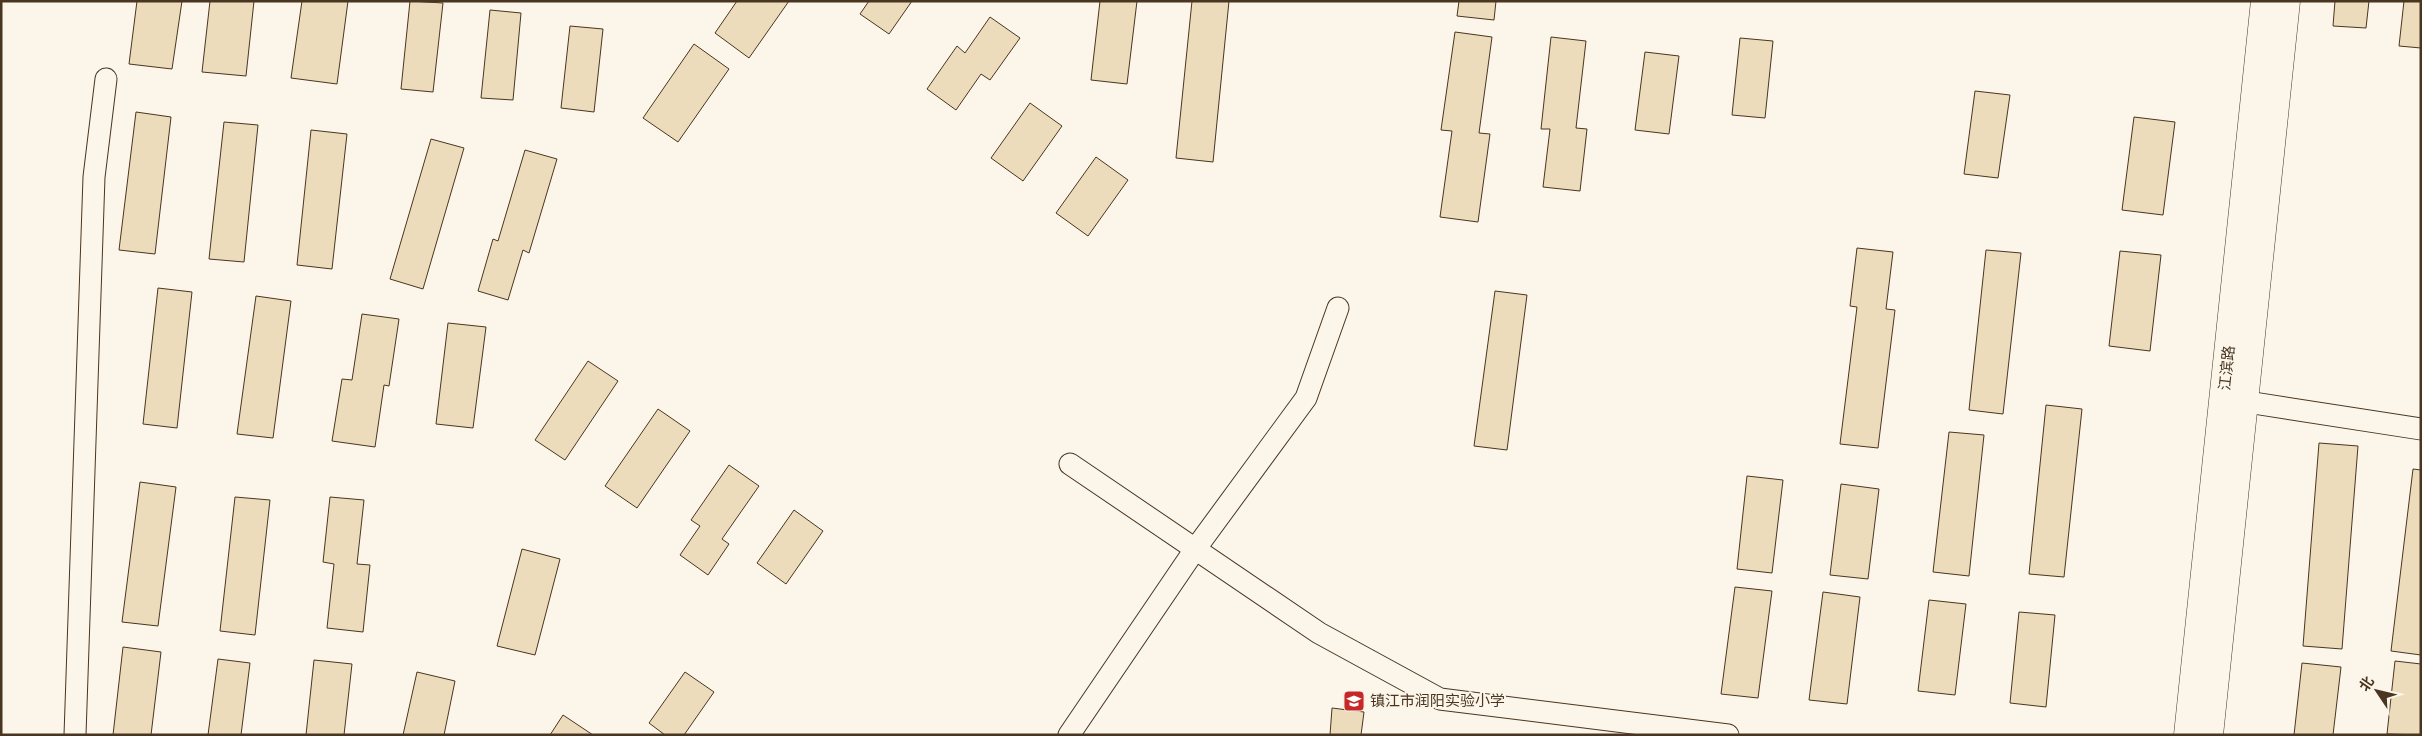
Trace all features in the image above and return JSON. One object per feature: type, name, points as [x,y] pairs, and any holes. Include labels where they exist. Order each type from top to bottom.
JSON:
[{"type":"main road","name":"江滨路","points":[[2210,735],[2233,400],[2264,1]]},
{"type":"main road","name":"江滨路","points":[[2188,735],[2286,1]]},
{"type":"street","points":[[75,735],[94,177],[106,80]]},
{"type":"street","points":[[1069,735],[1196,548],[1306,398],[1338,308]]},
{"type":"street","points":[[2233,400],[2421,429]]},
{"type":"street","points":[[1070,464],[1196,548],[1319,634],[1440,699],[1728,735]]},
{"type":"building","points":[[137,1],[182,1],[172,69],[129,64]]},
{"type":"building","points":[[210,1],[254,1],[246,76],[202,72]]},
{"type":"building","points":[[302,1],[348,1],[337,84],[291,78]]},
{"type":"building","points":[[410,1],[443,3],[433,92],[401,89]]},
{"type":"building","points":[[737,1],[789,1],[749,58],[715,33]]},
{"type":"building","points":[[869,1],[912,1],[889,34],[860,14]]},
{"type":"building","points":[[1100,1],[1137,1],[1127,84],[1091,80]]},
{"type":"building","points":[[1192,1],[1229,1],[1213,162],[1176,158]]},
{"type":"building","points":[[1459,1],[1496,1],[1494,20],[1457,16]]},
{"type":"building","points":[[2335,1],[2369,1],[2366,28],[2333,26]]},
{"type":"building","points":[[2404,1],[2421,1],[2421,48],[2399,46]]},
{"type":"building","points":[[490,10],[521,13],[513,100],[481,98]]},
{"type":"building","points":[[990,17],[1020,38],[990,80],[981,74],[956,110],[927,89],[957,46],[965,53]]},
{"type":"building","points":[[570,26],[603,29],[594,112],[561,108]]},
{"type":"building","points":[[1455,32],[1492,37],[1479,133],[1490,134],[1478,222],[1440,217],[1452,131],[1441,130]]},
{"type":"building","points":[[1551,37],[1586,41],[1576,128],[1587,129],[1580,191],[1543,187],[1550,129],[1541,129]]},
{"type":"building","points":[[1740,38],[1773,41],[1765,118],[1732,115]]},
{"type":"building","points":[[694,44],[729,69],[678,142],[643,118]]},
{"type":"building","points":[[1645,52],[1679,56],[1669,134],[1635,130]]},
{"type":"building","points":[[1975,91],[2010,95],[1998,178],[1964,174]]},
{"type":"building","points":[[1030,103],[1062,126],[1023,181],[991,158]]},
{"type":"building","points":[[136,112],[171,117],[155,254],[119,250]]},
{"type":"building","points":[[2134,117],[2175,122],[2163,215],[2122,210]]},
{"type":"building","points":[[224,122],[258,125],[244,262],[209,259]]},
{"type":"building","points":[[311,130],[347,134],[332,269],[297,265]]},
{"type":"building","points":[[431,139],[464,148],[423,289],[390,279]]},
{"type":"building","points":[[525,150],[557,159],[529,253],[523,250],[508,300],[478,291],[493,239],[498,241]]},
{"type":"building","points":[[1096,157],[1128,180],[1088,236],[1056,213]]},
{"type":"building","points":[[1857,248],[1893,252],[1886,309],[1895,310],[1878,448],[1840,444],[1857,307],[1850,306]]},
{"type":"building","points":[[1986,250],[2021,253],[2003,414],[1969,410]]},
{"type":"building","points":[[2120,251],[2161,255],[2150,351],[2109,346]]},
{"type":"building","points":[[158,288],[192,292],[177,428],[143,424]]},
{"type":"building","points":[[1495,291],[1527,295],[1507,450],[1474,446]]},
{"type":"building","points":[[256,296],[291,301],[273,438],[237,434]]},
{"type":"building","points":[[362,314],[399,319],[389,386],[384,385],[375,447],[332,441],[342,379],[352,380]]},
{"type":"building","points":[[448,323],[486,327],[473,428],[436,424]]},
{"type":"building","points":[[588,361],[618,381],[565,460],[535,440]]},
{"type":"building","points":[[2046,405],[2082,409],[2064,577],[2029,574]]},
{"type":"building","points":[[658,409],[690,431],[637,508],[605,486]]},
{"type":"building","points":[[1949,432],[1984,435],[1969,576],[1933,572]]},
{"type":"building","points":[[2319,443],[2358,446],[2342,649],[2303,646]]},
{"type":"building","points":[[729,465],[759,486],[722,539],[729,544],[708,575],[680,555],[700,526],[691,520]]},
{"type":"building","points":[[2413,469],[2421,470],[2421,655],[2391,651]]},
{"type":"building","points":[[1747,476],[1783,480],[1772,573],[1737,569]]},
{"type":"building","points":[[140,482],[176,487],[158,626],[122,622]]},
{"type":"building","points":[[1841,484],[1879,489],[1868,579],[1830,575]]},
{"type":"building","points":[[235,497],[270,500],[255,635],[220,631]]},
{"type":"building","points":[[330,497],[364,500],[357,564],[370,565],[363,632],[327,628],[334,564],[323,562]]},
{"type":"building","points":[[794,510],[823,531],[786,584],[757,563]]},
{"type":"building","points":[[522,549],[560,559],[535,655],[497,646]]},
{"type":"building","points":[[1735,587],[1772,591],[1758,698],[1721,694]]},
{"type":"building","points":[[1823,592],[1860,597],[1847,704],[1809,700]]},
{"type":"building","points":[[1929,600],[1966,604],[1955,695],[1918,691]]},
{"type":"building","points":[[2019,612],[2055,615],[2046,707],[2010,703]]},
{"type":"building","points":[[123,647],[161,652],[151,735],[113,735]]},
{"type":"building","points":[[218,659],[250,663],[241,735],[208,735]]},
{"type":"building","points":[[314,660],[352,664],[344,735],[306,735]]},
{"type":"building","points":[[2395,661],[2421,664],[2421,735],[2387,734]]},
{"type":"building","points":[[2302,663],[2341,667],[2333,735],[2294,735]]},
{"type":"building","points":[[417,672],[455,681],[444,735],[403,735]]},
{"type":"building","points":[[685,672],[714,692],[684,735],[665,735],[649,723]]},
{"type":"building","points":[[1332,708],[1364,712],[1361,735],[1330,735]]},
{"type":"building","points":[[563,715],[593,735],[550,735]]},
{"type":"place","name":"镇江市润阳实验小学","points":[[1354,701]]}]
